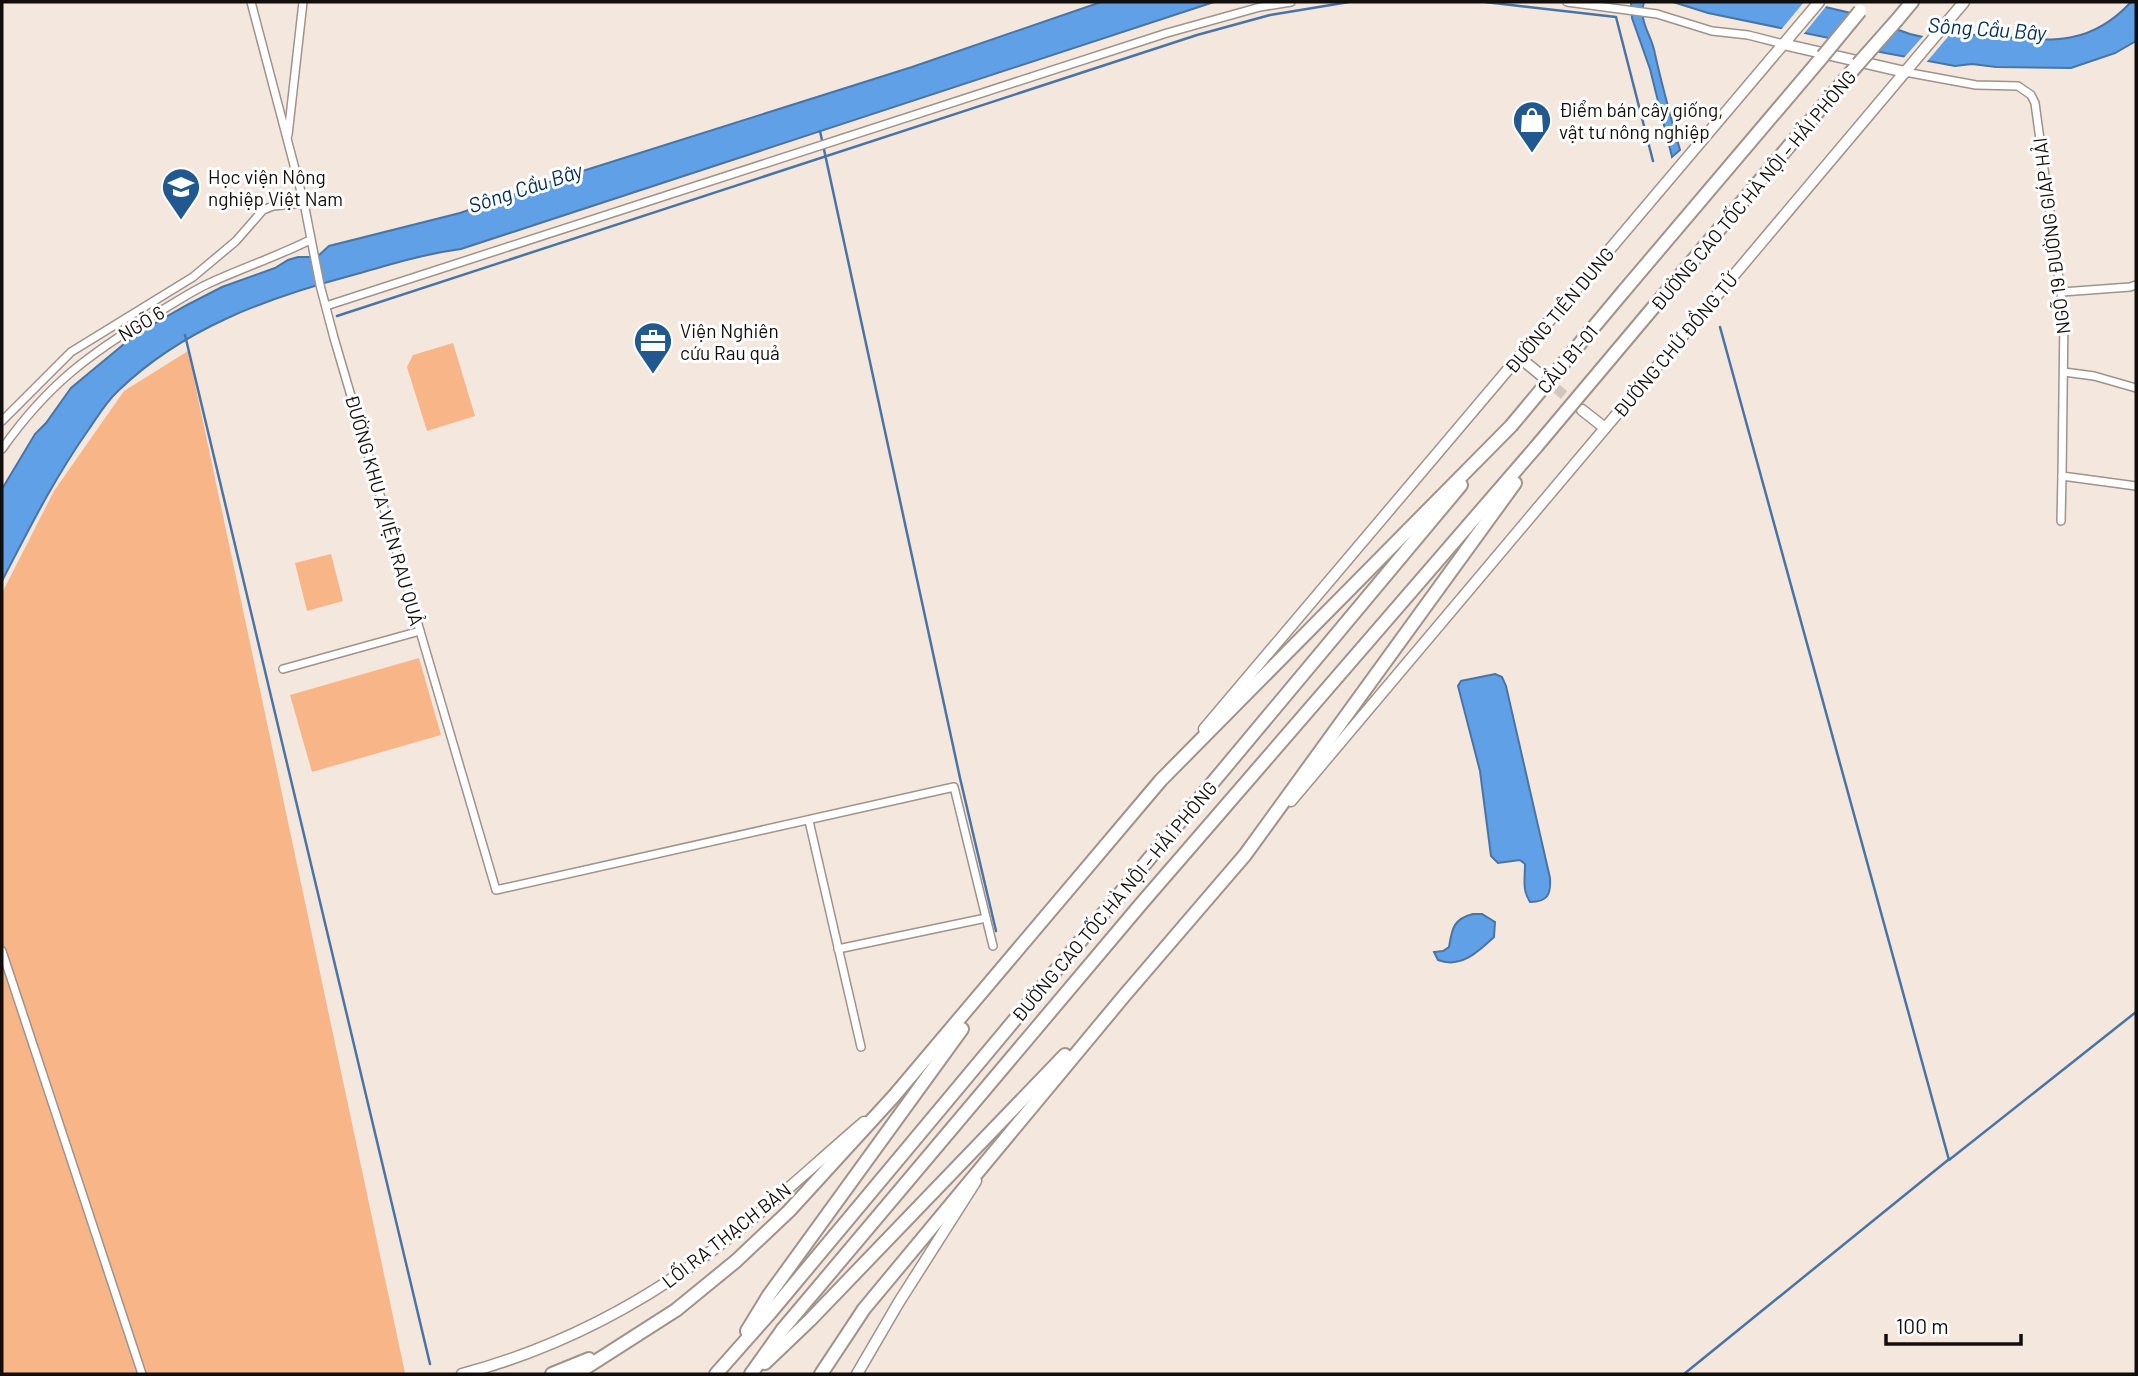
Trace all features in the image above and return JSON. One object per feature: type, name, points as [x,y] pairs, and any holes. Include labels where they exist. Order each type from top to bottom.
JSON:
[{"type":"highway","name":"ĐƯỜNG CAO TỐC HÀ NỘI – HẢI PHÒNG","points":[[1647,315],[1912,2]]},
{"type":"highway","name":"ĐƯỜNG CAO TỐC HÀ NỘI – HẢI PHÒNG","points":[[1623,292],[1863,6]]},
{"type":"highway","name":"CẦU B1-01","points":[[1511,426],[1623,292]]},
{"type":"highway","name":"CẦU B1-01","points":[[1536,447],[1647,315]]},
{"type":"highway","name":"ĐƯỜNG CAO TỐC HÀ NỘI – HẢI PHÒNG","points":[[716,1374],[788,1292],[1511,426]]},
{"type":"highway","points":[[576,1374],[676,1310],[753,1246],[894,1096],[1161,780],[1511,426]]},
{"type":"highway","name":"ĐƯỜNG CAO TỐC HÀ NỘI – HẢI PHÒNG","points":[[751,1374],[783,1329],[1141,904],[1536,447]]},
{"type":"highway","points":[[824,1371],[864,1309],[1245,855],[1518,478],[1536,447]]},
{"type":"highway","points":[[731,1357],[769,1295],[1011,960]]},
{"type":"highway","points":[[751,1374],[810,1320],[1124,996]]},
{"type":"highway","points":[[552,1374],[622,1345]]},
{"type":"main road","name":"ĐƯỜNG TIÊN DUNG","points":[[1161,780],[1819,2]]},
{"type":"main road","name":"ĐƯỜNG CHỬ ĐỒNG TỬ","points":[[1245,855],[1964,2]]},
{"type":"main road","points":[[1784,43],[1908,68]]},
{"type":"main road","points":[[1519,357],[1542,376]]},
{"type":"main road","points":[[1582,410],[1605,429]]},
{"type":"main road","name":"LỐI RA THẠCH BÀN","points":[[462,1374],[513,1359],[564,1339],[658,1289],[744,1226],[894,1096]]},
{"type":"main road","points":[[857,1374],[993,1153]]},
{"type":"street","name":"ĐƯỜNG KHU A VIỆN RAU QUẢ","points":[[251,2],[304,203],[320,285],[496,890],[808,821]]},
{"type":"street","points":[[287,139],[303,2]]},
{"type":"street","points":[[326,306],[1179,29],[1261,7],[1291,2]]},
{"type":"street","points":[[1567,2],[1657,14],[1712,31],[1784,43]]},
{"type":"street","name":"NGÕ 19 ĐƯỜNG GIÁP HẢI","points":[[1908,68],[1976,85],[2018,86],[2031,95],[2035,103],[2064,316],[2062,521]]},
{"type":"street","points":[[2,421],[71,352],[193,277],[236,241],[263,210],[304,203]]},
{"type":"street","name":"NGÕ 6","points":[[2,449],[38,402],[58,382],[119,336],[209,283],[311,242]]},
{"type":"street","points":[[2062,292],[2136,285]]},
{"type":"street","points":[[2064,372],[2094,376],[2136,388]]},
{"type":"street","points":[[2063,476],[2136,486]]},
{"type":"street","points":[[283,669],[420,631]]},
{"type":"street","points":[[861,1046],[808,821],[954,787],[993,946]]},
{"type":"street","points":[[838,949],[986,918]]},
{"type":"street","points":[[2,951],[142,1374]]},
{"type":"shaded area","points":[[453,343],[475,416],[427,431],[407,367],[413,355]]},
{"type":"shaded area","points":[[188,351],[405,1373],[2,1374],[2,593],[54,491],[124,391]]},
{"type":"shaded area","points":[[331,554],[343,601],[307,611],[295,563]]},
{"type":"shaded area","points":[[419,658],[441,735],[312,772],[290,695]]},
{"type":"water","name":"Sông Cầu Bây","points":[[1101,2],[1214,2],[461,249],[406,260],[289,294],[258,305],[198,333],[143,369],[106,404],[54,484],[2,581],[2,489],[35,434],[71,388],[136,334],[187,305],[222,287],[275,268],[288,260],[317,257],[329,246],[460,213],[570,175],[912,67]]},
{"type":"water","points":[[1631,2],[1644,2],[1644,22],[1680,150],[1672,157],[1650,69],[1632,18]]},
{"type":"water","name":"Sông Cầu Bây","points":[[1673,2],[1804,2],[1851,13],[1910,34],[1936,40],[1946,36],[1979,35],[2042,40],[2061,39],[2097,29],[2131,2],[2136,2],[2136,41],[2115,53],[2071,68],[1972,64],[1955,66],[1708,13]]},
{"type":"water","points":[[1495,674],[1502,677],[1506,686],[1550,878],[1547,896],[1536,902],[1530,902],[1526,893],[1525,864],[1520,860],[1498,863],[1491,856],[1480,771],[1458,686],[1461,681]]},
{"type":"water","points":[[1473,914],[1482,914],[1495,922],[1494,937],[1476,953],[1462,960],[1438,960],[1434,952],[1449,947],[1457,922]]},
{"type":"pier","points":[[1804,2],[1828,4],[1802,36],[1780,31]]},
{"type":"pier","points":[[1853,10],[1898,26],[1874,54],[1827,41]]},
{"type":"pier","points":[[1952,32],[1924,65],[1902,60],[1925,34],[1936,36]]},
{"type":"waterway","points":[[337,316],[1197,35],[1270,15],[1349,2]]},
{"type":"waterway","points":[[1485,2],[1616,17],[1653,161]]},
{"type":"waterway","points":[[820,131],[960,778],[996,931]]},
{"type":"waterway","points":[[1720,327],[1949,1160],[2136,1012]]},
{"type":"waterway","points":[[185,335],[430,1364]]},
{"type":"waterway","points":[[1684,1374],[1948,1160]]},
{"type":"tunnel","points":[[1545,379],[1576,405]]},
{"type":"place","name":"Điểm bán cây giống, vật tư nông nghiệp","points":[[1532,154]]},
{"type":"place","name":"Học viện Nông nghiệp Việt Nam","points":[[181,221]]},
{"type":"place","name":"Viện Nghiên cứu Rau quả","points":[[653,375]]}]
